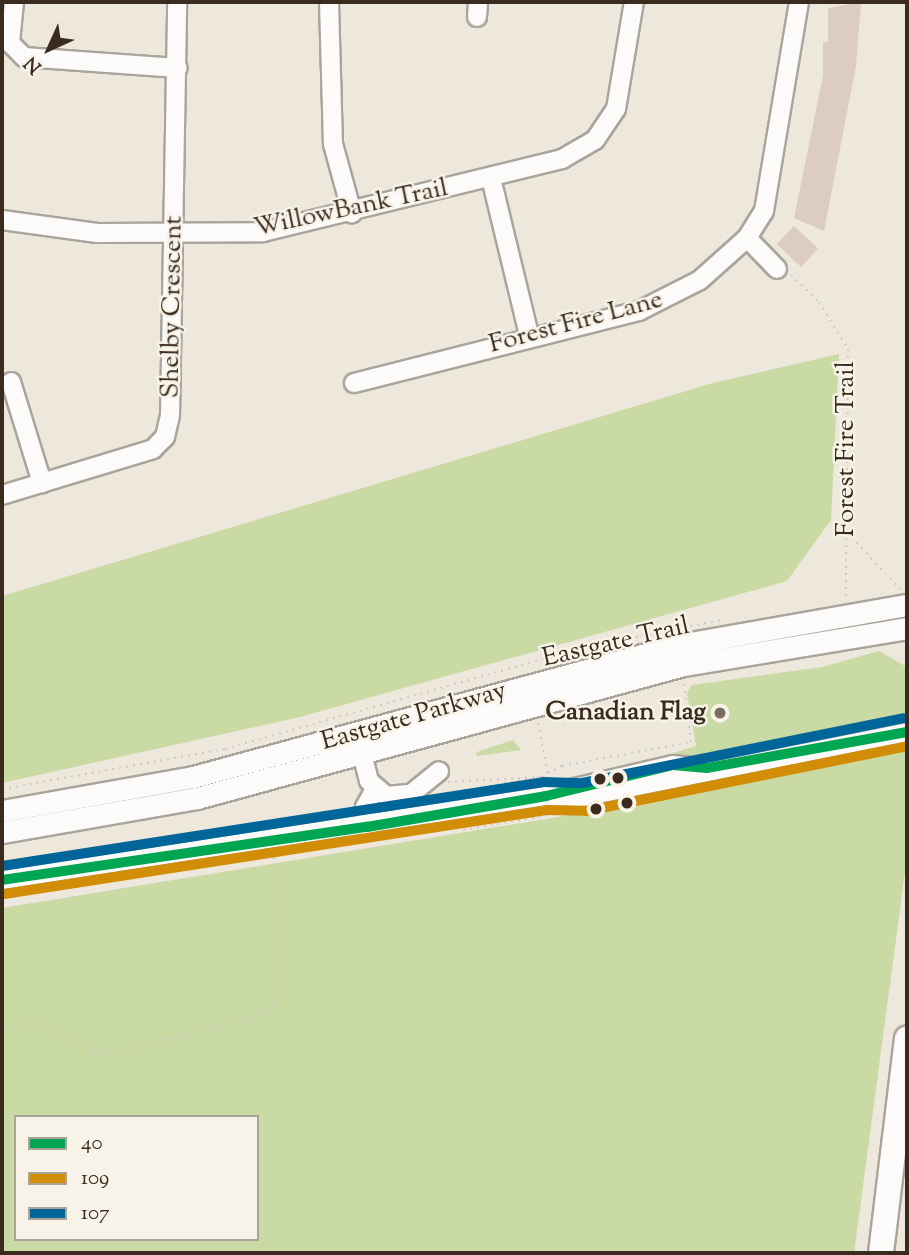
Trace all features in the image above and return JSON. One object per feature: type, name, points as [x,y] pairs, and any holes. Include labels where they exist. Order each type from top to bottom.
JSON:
[{"type":"highway","points":[[881,1253],[907,1040]]},
{"type":"main road","name":"Eastgate Parkway","points":[[2,832],[197,798],[679,645],[902,599]]},
{"type":"main road","name":"Eastgate Parkway","points":[[2,811],[360,746],[678,666],[907,628]]},
{"type":"street","points":[[14,2],[9,43],[24,57],[178,68]]},
{"type":"street","name":"Shelby Crescent","points":[[2,495],[153,449],[165,438],[175,232],[177,2]]},
{"type":"street","points":[[329,2],[333,144],[352,213]]},
{"type":"street","points":[[529,335],[491,178],[562,159],[608,126],[621,91],[634,2]]},
{"type":"street","name":"Forest Fire Lane","points":[[354,383],[671,299],[747,238],[772,190],[799,2]]},
{"type":"street","name":"WillowBank Trail","points":[[2,220],[63,231],[263,232],[491,178]]},
{"type":"street","points":[[747,238],[783,271]]},
{"type":"street","points":[[11,382],[42,483]]},
{"type":"street","points":[[2,880],[367,827],[540,797],[583,797],[707,768],[907,732]]},
{"type":"street","points":[[360,746],[375,789],[365,807],[367,827]]},
{"type":"street","points":[[375,789],[399,798],[442,775]]},
{"type":"path","name":"Forest Fire Trail","points":[[783,271],[819,302],[848,349],[846,603]]},
{"type":"path","points":[[846,531],[902,599]]},
{"type":"path","points":[[836,603],[858,602]]},
{"type":"path","name":"Eastgate Trail","points":[[2,789],[225,748],[574,650],[724,620]]},
{"type":"path","points":[[517,787],[457,797],[456,792],[542,777],[691,742],[684,684]]},
{"type":"path","points":[[538,723],[548,774]]},
{"type":"path","points":[[442,775],[453,786],[542,777]]},
{"type":"path","points":[[522,815],[462,825],[463,830],[545,814],[540,797],[542,777]]},
{"type":"path","points":[[2,1028],[36,1021],[93,1050],[114,1053],[268,1013],[276,999],[278,958],[273,841]]},
{"type":"green space","points":[[839,354],[831,520],[787,581],[300,717],[2,783],[2,596],[713,383]]},
{"type":"green space","points":[[879,651],[907,667],[907,721],[710,756],[670,754],[696,746],[687,693],[692,685],[822,667]]},
{"type":"green space","points":[[513,740],[521,750],[476,756],[477,752]]},
{"type":"green space","points":[[907,745],[905,872],[854,1253],[2,1253],[2,908],[680,797],[712,779]]},
{"type":"building","points":[[861,2],[856,66],[824,231],[794,218],[823,76],[823,42],[828,42],[828,8]]},
{"type":"building","points":[[794,226],[818,249],[801,267],[777,244]]},
{"type":"transit line","name":"107","points":[[2,866],[544,782],[582,783],[904,718]]},
{"type":"transit line","name":"40","points":[[2,880],[367,827],[546,796],[673,765],[707,768],[907,732]]},
{"type":"transit line","name":"109","points":[[4,894],[547,810],[586,811],[907,746]]},
{"type":"place","name":"Canadian Flag","points":[[720,713]]}]
